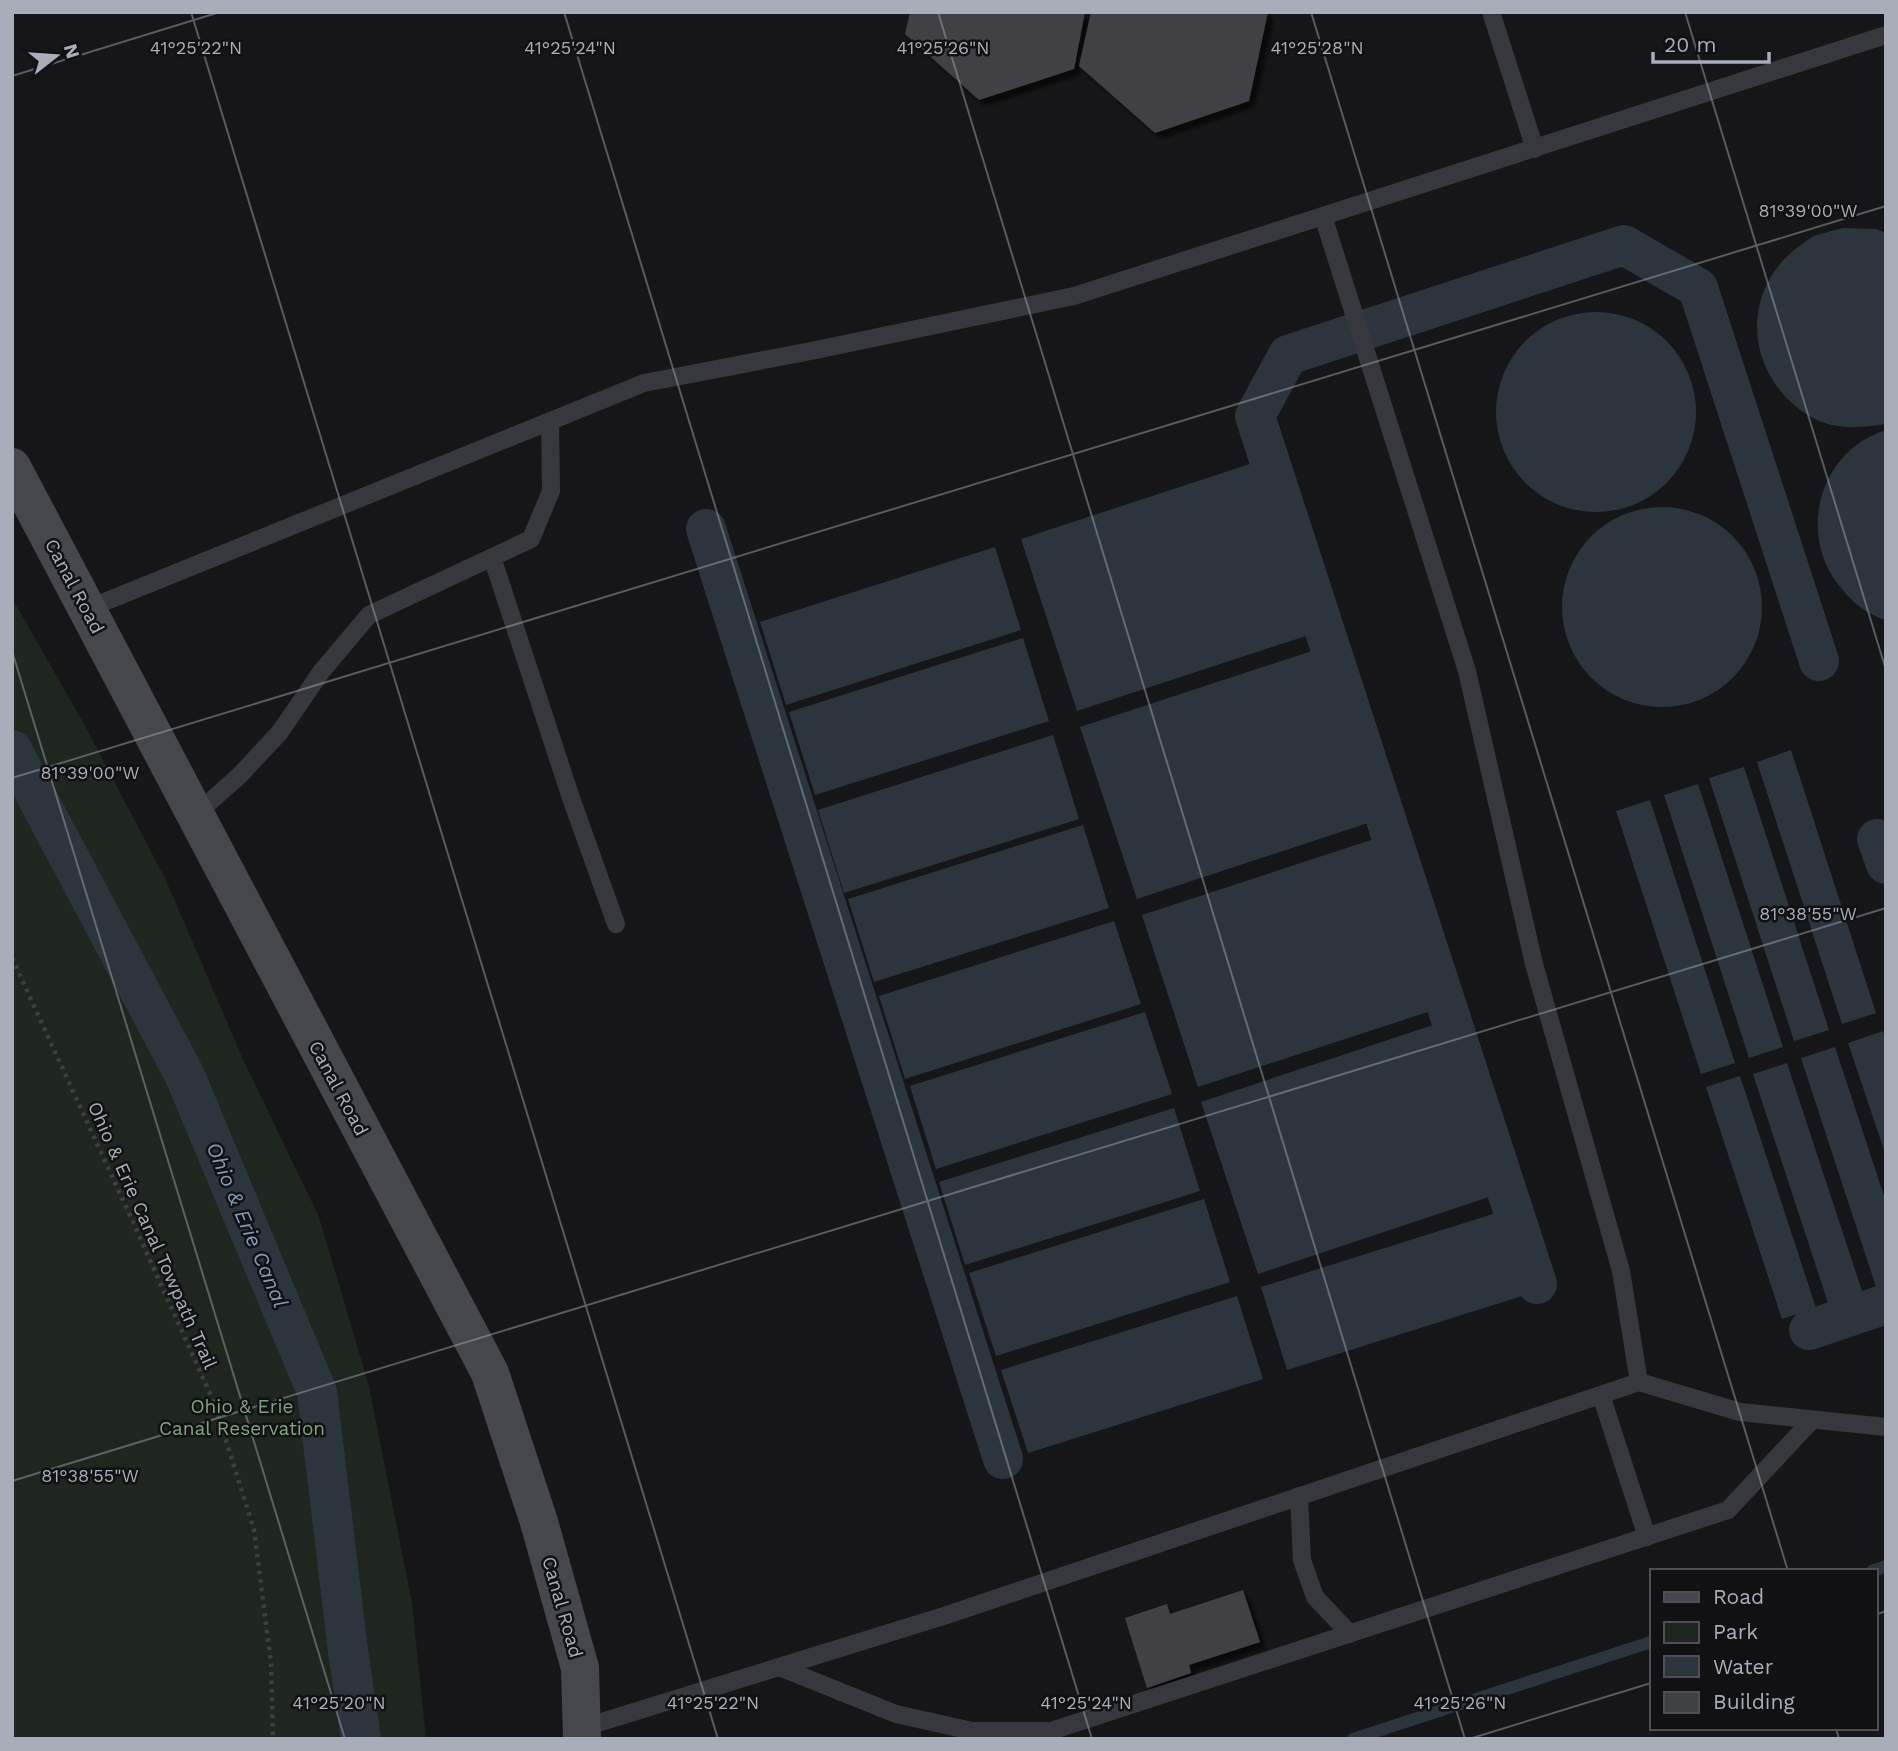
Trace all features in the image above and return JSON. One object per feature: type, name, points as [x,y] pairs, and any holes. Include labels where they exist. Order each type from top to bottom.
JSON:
[{"type":"street","name":"Canal Road","points":[[12,467],[490,1373],[539,1522],[580,1668],[582,1734]]},
{"type":"lane","points":[[1491,12],[1535,149]]},
{"type":"lane","points":[[87,609],[644,383],[1074,296],[1886,35]]},
{"type":"lane","points":[[1323,216],[1467,671],[1534,964],[1621,1271],[1639,1382]]},
{"type":"lane","points":[[195,815],[239,776],[279,732],[321,672],[369,615],[531,539],[551,491],[550,421]]},
{"type":"lane","points":[[492,557],[616,924]]},
{"type":"lane","points":[[582,1734],[779,1667],[947,1615],[1639,1382],[1740,1412],[1886,1427]]},
{"type":"lane","points":[[1601,1395],[1647,1537]]},
{"type":"lane","points":[[779,1667],[896,1714],[972,1731],[1053,1735],[1728,1510],[1812,1420]]},
{"type":"lane","points":[[1299,1496],[1302,1560],[1315,1597],[1350,1634]]},
{"type":"path","name":"Ohio & Erie Canal Towpath Trail","points":[[12,958],[215,1405],[254,1530],[271,1663],[273,1739]]},
{"type":"green space","name":"Ohio & Erie Canal Reservation","points":[[12,598],[83,722],[165,878],[242,1057],[319,1217],[369,1386],[412,1603],[426,1739],[12,1739]]},
{"type":"water","points":[[1843,228],[1876,229],[1886,233],[1886,424],[1846,427],[1816,420],[1783,394],[1770,376],[1762,357],[1758,317],[1762,297],[1770,279],[1782,262],[1810,238]]},
{"type":"water","points":[[1596,312],[1634,320],[1651,329],[1666,342],[1679,357],[1688,374],[1696,412],[1688,450],[1679,467],[1666,482],[1651,495],[1634,504],[1596,512],[1558,504],[1541,495],[1526,482],[1513,467],[1504,450],[1496,412],[1504,374],[1513,357],[1526,342],[1541,329],[1558,320]]},
{"type":"water","points":[[1886,430],[1886,620],[1861,608],[1842,589],[1828,568],[1820,545],[1818,521],[1821,498],[1830,476],[1844,456],[1863,441]]},
{"type":"water","points":[[1253,463],[1309,635],[1077,711],[1021,539]]},
{"type":"water","points":[[1662,507],[1700,515],[1717,524],[1732,537],[1745,552],[1754,569],[1762,607],[1754,645],[1745,662],[1732,677],[1717,690],[1700,699],[1662,707],[1624,699],[1607,690],[1592,677],[1579,662],[1570,645],[1562,607],[1570,569],[1579,552],[1592,537],[1607,524],[1624,515]]},
{"type":"water","points":[[995,547],[1021,630],[786,705],[760,622]]},
{"type":"water","points":[[1023,638],[1049,721],[815,795],[789,712]]},
{"type":"water","points":[[1312,651],[1368,823],[1137,899],[1080,727]]},
{"type":"water","points":[[1053,735],[1079,819],[844,893],[818,810]]},
{"type":"water","points":[[1791,750],[1876,1013],[1842,1024],[1757,762]]},
{"type":"water","points":[[1744,767],[1829,1030],[1794,1041],[1709,778]]},
{"type":"water","points":[[1698,784],[1783,1047],[1749,1058],[1664,795]]},
{"type":"water","points":[[1650,800],[1735,1063],[1701,1074],[1616,811]]},
{"type":"water","points":[[1083,825],[1109,908],[874,982],[848,899]]},
{"type":"water","points":[[1374,839],[1431,1011],[1198,1087],[1142,915]]},
{"type":"water","points":[[1114,921],[1141,1004],[905,1079],[879,996]]},
{"type":"water","points":[[1145,1012],[1172,1094],[936,1169],[910,1086]]},
{"type":"water","points":[[1433,1025],[1489,1197],[1258,1274],[1201,1102]]},
{"type":"water","points":[[1883,1031],[1886,1041],[1886,1156],[1848,1043]]},
{"type":"water","points":[[1835,1047],[1886,1202],[1886,1287],[1877,1290],[1801,1058]]},
{"type":"water","points":[[1787,1063],[1863,1294],[1829,1306],[1753,1074]]},
{"type":"water","points":[[1740,1076],[1816,1308],[1782,1319],[1706,1087]]},
{"type":"water","points":[[1174,1108],[1200,1191],[965,1265],[939,1182]]},
{"type":"water","points":[[1204,1199],[1230,1282],[996,1356],[969,1273]]},
{"type":"water","points":[[1496,1213],[1522,1296],[1287,1370],[1261,1287]]},
{"type":"water","points":[[1237,1296],[1263,1379],[1028,1453],[1001,1370]]},
{"type":"building","points":[[910,12],[1085,12],[1074,69],[979,100],[905,34]]},
{"type":"building","points":[[1091,12],[1268,12],[1249,101],[1155,133],[1079,66]]},
{"type":"building","points":[[1243,1590],[1260,1642],[1189,1665],[1191,1673],[1147,1688],[1125,1618],[1167,1604],[1170,1614]]},
{"type":"waterway","points":[[1537,1284],[1255,416],[1288,355],[1624,245],[1698,288],[1819,661]]},
{"type":"waterway","points":[[706,529],[1003,1459]]},
{"type":"waterway","name":"Ohio & Erie Canal","points":[[12,750],[185,1076],[317,1392],[361,1739]]},
{"type":"waterway","points":[[1877,839],[1886,864]]},
{"type":"waterway","points":[[1809,1330],[1886,1304]]},
{"type":"waterway","points":[[1877,1569],[1886,1566]]},
{"type":"waterway","points":[[1353,1739],[1650,1642]]}]
